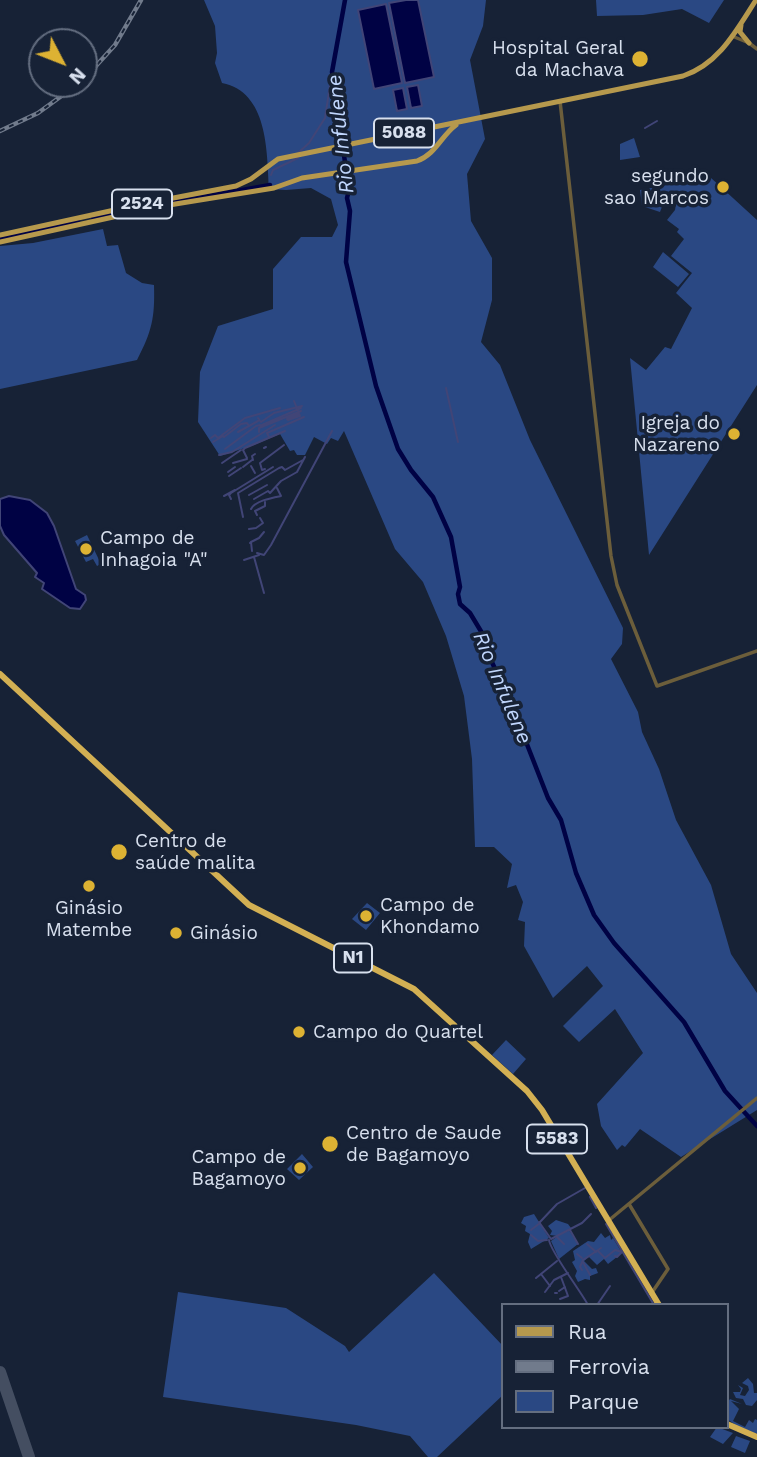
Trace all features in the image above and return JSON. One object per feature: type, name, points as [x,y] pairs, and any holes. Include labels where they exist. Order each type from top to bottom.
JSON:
[{"type":"highway","name":"N1","points":[[0,675],[228,888],[265,915],[401,981],[437,1010]]},
{"type":"highway","name":"N1","points":[[138,805],[236,898],[255,912],[401,983],[437,1010]]},
{"type":"highway","name":"5583","points":[[437,1010],[530,1094],[542,1110],[656,1303]]},
{"type":"highway","points":[[729,1427],[757,1438]]},
{"type":"main road","points":[[0,242],[211,197],[219,193],[281,186],[302,178],[421,159],[462,122],[690,74],[714,59],[756,0]]},
{"type":"main road","points":[[742,22],[740,32],[750,43]]},
{"type":"main road","name":"5088","points":[[278,159],[462,122]]},
{"type":"main road","points":[[441,126],[446,134]]},
{"type":"main road","name":"2524","points":[[0,235],[142,204],[219,193],[245,183],[278,159]]},
{"type":"street","points":[[732,36],[757,49]]},
{"type":"street","points":[[560,101],[611,556],[620,593],[657,686],[757,651]]},
{"type":"street","points":[[607,1221],[757,1098]]},
{"type":"street","points":[[630,1203],[668,1269],[651,1294]]},
{"type":"green space","points":[[204,0],[486,0],[483,26],[470,60],[485,139],[467,174],[471,221],[492,258],[492,300],[481,342],[500,365],[530,440],[623,628],[622,644],[611,659],[638,712],[642,732],[659,769],[676,820],[711,885],[731,954],[757,993],[757,1110],[681,1157],[640,1129],[625,1147],[622,1145],[617,1150],[601,1126],[597,1104],[643,1053],[615,1009],[579,1042],[563,1026],[603,986],[587,966],[553,998],[524,946],[525,922],[518,920],[523,902],[516,885],[507,888],[512,864],[494,847],[475,847],[472,759],[464,696],[446,636],[423,582],[395,549],[344,431],[338,441],[331,438],[327,444],[314,437],[305,455],[290,451],[280,434],[220,456],[198,422],[200,372],[218,326],[273,309],[273,269],[301,237],[332,237],[338,225],[331,199],[311,188],[269,189],[265,141],[257,110],[237,89],[222,83],[215,63],[215,26]]},
{"type":"green space","points":[[596,0],[724,0],[709,23],[682,9],[643,15],[597,16]]},
{"type":"green space","points":[[634,138],[640,157],[620,160],[620,144]]},
{"type":"green space","points":[[710,177],[757,220],[757,385],[649,555],[630,358],[646,370],[665,347],[671,349],[692,308],[676,293],[692,273],[671,256],[684,239],[677,232],[679,229],[667,220],[676,204],[669,201],[663,204],[660,212],[642,206],[640,190]]},
{"type":"green space","points":[[103,229],[107,246],[118,245],[126,273],[142,283],[154,285],[152,324],[137,360],[0,389],[0,246],[33,243]]},
{"type":"green space","points":[[663,252],[689,274],[678,287],[653,267]]},
{"type":"green space","name":"Campo de Inhagoia \"A\"","points":[[87,535],[101,564],[97,566],[93,559],[86,562],[75,541]]},
{"type":"green space","name":"Campo de Khondamo","points":[[367,903],[380,913],[366,930],[352,919]]},
{"type":"green space","points":[[506,1040],[526,1059],[513,1074],[492,1055]]},
{"type":"green space","name":"Campo de Bagamoyo","points":[[302,1154],[313,1167],[299,1180],[287,1169]]},
{"type":"green space","points":[[534,1214],[549,1238],[531,1249],[528,1242],[530,1234],[521,1223],[524,1217]]},
{"type":"green space","points":[[556,1220],[568,1224],[571,1228],[566,1232],[569,1230],[578,1244],[559,1259],[551,1241],[558,1236],[550,1235],[552,1231],[548,1226]]},
{"type":"green space","points":[[601,1233],[605,1238],[610,1235],[622,1253],[608,1264],[604,1259],[597,1265],[589,1257],[584,1261],[592,1269],[596,1268],[598,1273],[590,1276],[590,1280],[578,1282],[575,1276],[577,1271],[572,1262],[575,1260],[573,1251],[588,1241],[594,1242]]},
{"type":"green space","points":[[434,1273],[502,1345],[502,1396],[437,1457],[428,1457],[410,1436],[356,1425],[163,1397],[178,1292],[286,1308],[345,1346],[349,1352]]},
{"type":"green space","points":[[748,1378],[753,1384],[754,1393],[757,1393],[757,1400],[752,1406],[746,1405],[743,1399],[736,1398],[733,1392],[740,1392],[738,1385],[743,1388],[740,1395],[745,1396],[749,1390],[748,1386],[742,1383]]},
{"type":"green space","points":[[729,1400],[742,1404],[731,1401],[739,1409],[733,1421],[745,1427],[749,1420],[753,1423],[757,1420],[757,1434],[729,1420]]},
{"type":"green space","points":[[716,1429],[733,1433],[723,1444],[710,1437]]},
{"type":"green space","points":[[736,1436],[750,1441],[745,1453],[731,1447]]},
{"type":"shaded area","points":[[418,0],[434,77],[405,83],[389,3]]},
{"type":"shaded area","points":[[386,4],[402,83],[374,89],[358,10]]},
{"type":"shaded area","points":[[418,85],[422,106],[411,108],[407,87]]},
{"type":"shaded area","points":[[403,88],[407,109],[397,111],[393,90]]},
{"type":"shaded area","points":[[9,496],[30,500],[47,513],[76,589],[85,595],[86,600],[80,609],[70,608],[42,589],[44,583],[35,577],[37,573],[4,535],[0,526],[0,499]]},
{"type":"waterway","name":"Rio Infulene","points":[[345,0],[332,72],[349,190],[346,262],[376,386],[398,449],[433,497],[451,537],[460,587],[460,604],[470,613],[485,638],[490,658],[548,798],[561,820],[576,873],[594,915],[614,943],[684,1022],[725,1091],[757,1126]]},
{"type":"waterway","points":[[298,153],[309,143],[325,118],[332,72]]},
{"type":"waterway","points":[[645,128],[657,121]]},
{"type":"waterway","points":[[271,175],[273,170],[298,158]]},
{"type":"waterway","points":[[93,217],[270,185]]},
{"type":"waterway","points":[[0,238],[78,221]]},
{"type":"waterway","points":[[446,388],[458,442]]},
{"type":"waterway","points":[[288,420],[300,416],[294,401]]},
{"type":"waterway","points":[[258,418],[261,422],[274,413],[302,406]]},
{"type":"waterway","points":[[211,438],[215,435],[218,438],[245,418],[280,408]]},
{"type":"waterway","points":[[262,425],[301,408]]},
{"type":"waterway","points":[[259,432],[259,428],[301,411]]},
{"type":"waterway","points":[[287,419],[299,414]]},
{"type":"waterway","points":[[269,437],[267,433],[304,417]]},
{"type":"waterway","points":[[238,432],[258,421]]},
{"type":"waterway","points":[[213,442],[241,424],[247,423],[249,426]]},
{"type":"waterway","points":[[219,455],[232,452],[275,425]]},
{"type":"waterway","points":[[225,449],[256,426],[262,427]]},
{"type":"waterway","points":[[247,458],[243,450],[245,448],[285,431]]},
{"type":"waterway","points":[[257,553],[264,555],[271,545],[332,431]]},
{"type":"waterway","points":[[265,469],[262,470],[260,463],[284,445]]},
{"type":"waterway","points":[[222,463],[241,450]]},
{"type":"waterway","points":[[253,460],[252,456],[255,454]]},
{"type":"waterway","points":[[254,499],[268,491],[270,493],[281,481],[297,472],[305,457]]},
{"type":"waterway","points":[[233,463],[247,459]]},
{"type":"waterway","points":[[243,467],[252,460]]},
{"type":"waterway","points":[[243,517],[238,493],[279,468],[285,470],[303,460]]},
{"type":"waterway","points":[[251,466],[255,473]]},
{"type":"waterway","points":[[228,472],[235,467]]},
{"type":"waterway","points":[[231,499],[231,493],[273,467]]},
{"type":"waterway","points":[[229,476],[241,468]]},
{"type":"waterway","points":[[249,495],[267,485]]},
{"type":"waterway","points":[[251,509],[260,502],[281,496],[277,488]]},
{"type":"waterway","points":[[224,496],[235,490]]},
{"type":"waterway","points":[[257,515],[255,511],[265,506],[265,502]]},
{"type":"waterway","points":[[249,529],[263,523],[260,518]]},
{"type":"waterway","points":[[251,542],[264,532]]},
{"type":"waterway","points":[[250,543],[252,551]]},
{"type":"waterway","points":[[244,560],[259,555]]},
{"type":"waterway","points":[[254,557],[264,593]]},
{"type":"waterway","points":[[540,1222],[557,1204],[585,1188]]},
{"type":"waterway","points":[[590,1197],[596,1208]]},
{"type":"waterway","points":[[539,1222],[551,1239],[582,1223],[591,1214]]},
{"type":"waterway","points":[[531,1230],[540,1223]]},
{"type":"waterway","points":[[606,1224],[653,1303]]},
{"type":"waterway","points":[[570,1230],[578,1244]]},
{"type":"waterway","points":[[531,1235],[538,1241],[547,1240]]},
{"type":"waterway","points":[[557,1237],[564,1244]]},
{"type":"waterway","points":[[549,1240],[554,1253],[587,1303]]},
{"type":"waterway","points":[[587,1244],[596,1252]]},
{"type":"waterway","points":[[582,1270],[580,1267],[583,1260],[601,1248]]},
{"type":"waterway","points":[[598,1251],[605,1258],[615,1250],[622,1252]]},
{"type":"waterway","points":[[615,1256],[621,1253]]},
{"type":"waterway","points":[[577,1254],[582,1258]]},
{"type":"waterway","points":[[536,1278],[557,1261]]},
{"type":"waterway","points":[[583,1262],[590,1275]]},
{"type":"waterway","points":[[545,1292],[554,1280],[568,1273]]},
{"type":"waterway","points":[[541,1274],[550,1286]]},
{"type":"waterway","points":[[560,1299],[568,1296],[561,1277]]},
{"type":"waterway","points":[[598,1303],[610,1286]]},
{"type":"waterway","points":[[559,1291],[565,1287]]},
{"type":"runway","points":[[0,1372],[29,1457]]},
{"type":"railway","points":[[98,64],[115,45],[141,0]]},
{"type":"railway","points":[[0,131],[38,113],[59,98]]},
{"type":"place","name":"Hospital Geral da Machava","points":[[640,59]]},
{"type":"place","name":"segundo sao Marcos","points":[[723,187]]},
{"type":"place","name":"Igreja do Nazareno","points":[[734,434]]},
{"type":"place","name":"Campo de Inhagoia \"A\"","points":[[86,549]]},
{"type":"place","name":"Centro de saúde malita","points":[[119,852]]},
{"type":"place","name":"Ginásio Matembe","points":[[89,886]]},
{"type":"place","name":"Campo de Khondamo","points":[[366,916]]},
{"type":"place","name":"Ginásio","points":[[176,933]]},
{"type":"place","name":"Campo do Quartel","points":[[299,1032]]},
{"type":"place","name":"Centro de Saude de Bagamoyo","points":[[330,1144]]},
{"type":"place","name":"Campo de Bagamoyo","points":[[300,1168]]}]
